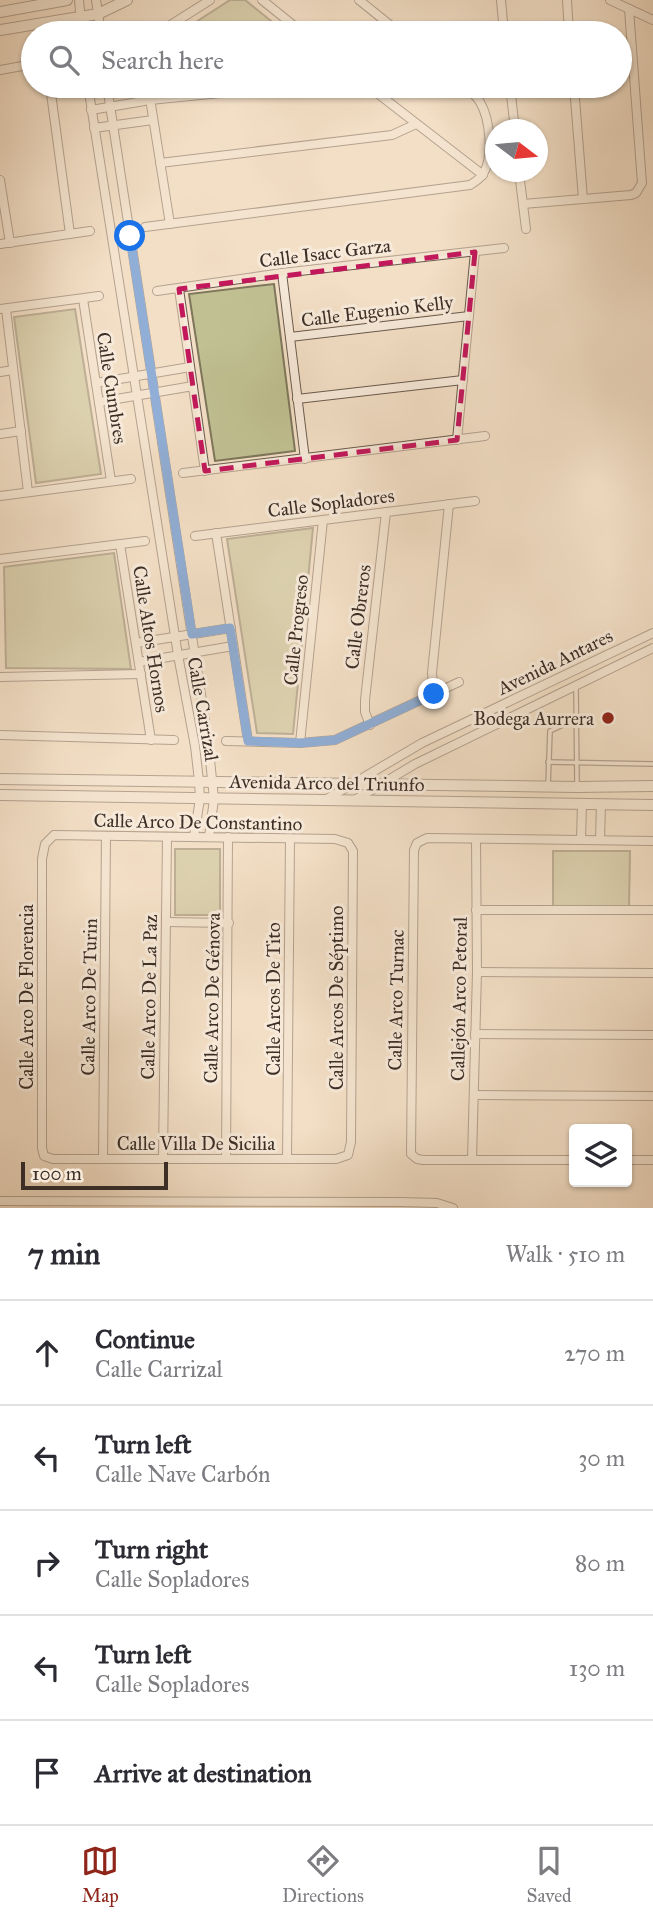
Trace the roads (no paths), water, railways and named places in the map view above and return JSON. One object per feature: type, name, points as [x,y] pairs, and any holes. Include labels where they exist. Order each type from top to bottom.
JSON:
[{"type":"street","points":[[0,12],[67,0]]},
{"type":"street","points":[[79,0],[80,21]]},
{"type":"street","points":[[96,0],[99,21]]},
{"type":"street","points":[[60,21],[98,14],[127,0]]},
{"type":"street","points":[[178,21],[210,0]]},
{"type":"street","points":[[262,0],[288,21]]},
{"type":"street","points":[[359,0],[385,21]]},
{"type":"street","points":[[501,0],[503,21]]},
{"type":"street","points":[[567,0],[568,21]]},
{"type":"street","points":[[610,0],[653,20]]},
{"type":"street","points":[[629,9],[630,21]]},
{"type":"street","points":[[0,30],[21,27]]},
{"type":"street","points":[[523,204],[631,195],[636,192],[642,183],[632,49]]},
{"type":"street","points":[[0,70],[21,66]]},
{"type":"street","points":[[52,98],[71,234]]},
{"type":"street","name":"Calle Carrizal","points":[[90,98],[175,637],[195,746],[200,799],[194,836]]},
{"type":"street","name":"Calle Carrizal","points":[[109,98],[192,634],[212,781],[214,799],[209,837]]},
{"type":"street","points":[[92,110],[170,98]]},
{"type":"street","points":[[383,98],[483,175]]},
{"type":"street","points":[[145,227],[470,185],[483,175],[489,156],[486,122],[477,98]]},
{"type":"street","points":[[511,98],[514,119]]},
{"type":"street","points":[[575,98],[583,199]]},
{"type":"street","points":[[150,100],[170,224]]},
{"type":"street","points":[[94,128],[153,120]]},
{"type":"street","points":[[160,163],[392,135],[415,124]]},
{"type":"street","points":[[0,180],[10,243]]},
{"type":"street","points":[[520,182],[526,229]]},
{"type":"street","points":[[0,244],[90,231]]},
{"type":"street","name":"Calle Isacc Garza","points":[[157,291],[282,273],[504,248]]},
{"type":"street","points":[[457,440],[475,252]]},
{"type":"street","points":[[282,273],[304,459]]},
{"type":"street","points":[[179,289],[205,471]]},
{"type":"street","points":[[28,492],[3,309],[99,296]]},
{"type":"street","name":"Calle Cumbres","points":[[83,299],[111,481]]},
{"type":"street","name":"Calle Eugenio Kelly","points":[[290,337],[469,316]]},
{"type":"street","points":[[96,383],[190,367]]},
{"type":"street","points":[[0,372],[13,370]]},
{"type":"street","points":[[297,399],[463,380]]},
{"type":"street","points":[[99,402],[193,386]]},
{"type":"street","points":[[0,434],[20,431]]},
{"type":"street","points":[[183,473],[485,436]]},
{"type":"street","points":[[0,496],[131,479]]},
{"type":"street","name":"Calle Sopladores","points":[[195,536],[475,501]]},
{"type":"street","points":[[434,694],[432,673],[449,505]]},
{"type":"street","name":"Calle Obreros","points":[[370,725],[365,712],[365,700],[386,512]]},
{"type":"street","name":"Calle Progreso","points":[[300,743],[323,520]]},
{"type":"street","points":[[216,533],[248,741]]},
{"type":"street","name":"Calle Altos Hornos","points":[[0,559],[145,541]]},
{"type":"street","name":"Calle Altos Hornos","points":[[120,544],[151,740]]},
{"type":"street","points":[[136,643],[230,628]]},
{"type":"street","name":"Avenida Antares","points":[[324,800],[422,743],[653,633]]},
{"type":"street","points":[[139,662],[233,646]]},
{"type":"street","name":"Avenida Antares","points":[[353,800],[415,764],[653,648]]},
{"type":"street","points":[[0,677],[141,674]]},
{"type":"street","points":[[226,741],[300,743],[335,740],[459,682]]},
{"type":"street","name":"Calle Altos Hornos","points":[[0,735],[174,740]]},
{"type":"street","name":"Avenida Arco del Triunfo","points":[[0,779],[548,787],[653,786]]},
{"type":"street","name":"Avenida Arco del Triunfo","points":[[0,795],[653,805]]},
{"type":"street","points":[[580,840],[582,803]]},
{"type":"street","points":[[600,840],[601,804]]},
{"type":"street","name":"Calle Arco De Constantino","points":[[48,839],[54,835],[194,836],[335,839],[348,843]]},
{"type":"street","name":"Calle Arco De Turin","points":[[103,1159],[106,836]]},
{"type":"street","name":"Calle Arco De La Paz","points":[[163,1158],[167,836]]},
{"type":"street","name":"Calle Arco De Génova","points":[[226,1159],[228,837]]},
{"type":"street","name":"Calle Arco Turnac","points":[[472,1160],[423,1160],[413,1157],[410,1149],[413,857],[417,843],[427,838],[476,839]]},
{"type":"street","name":"Calle Arco De Florencia","points":[[44,1156],[41,1148],[42,859],[48,839]]},
{"type":"street","name":"Calle Arcos De Tito","points":[[287,1159],[290,839]]},
{"type":"street","points":[[476,839],[653,841]]},
{"type":"street","name":"Callejón Arco Petoral","points":[[472,1160],[477,972],[476,839]]},
{"type":"street","name":"Calle Arcos De Séptimo","points":[[348,843],[353,851],[351,1142],[348,1154]]},
{"type":"street","points":[[476,910],[653,910]]},
{"type":"street","points":[[166,922],[229,923]]},
{"type":"street","points":[[477,972],[653,973]]},
{"type":"street","points":[[475,1034],[653,1034]]},
{"type":"street","points":[[474,1095],[653,1096]]},
{"type":"street","name":"Calle Villa De Sicilia","points":[[44,1156],[53,1159],[336,1159],[348,1154]]},
{"type":"street","points":[[472,1160],[569,1160]]},
{"type":"street","points":[[632,1160],[653,1160]]},
{"type":"street","points":[[0,1201],[401,1202],[437,1203],[453,1208]]},
{"type":"lane","points":[[576,685],[577,787]]},
{"type":"lane","points":[[548,787],[550,731],[578,718]]},
{"type":"lane","points":[[548,762],[653,764]]},
{"type":"place","name":"Bodega Aurrera","points":[[608,718]]}]
